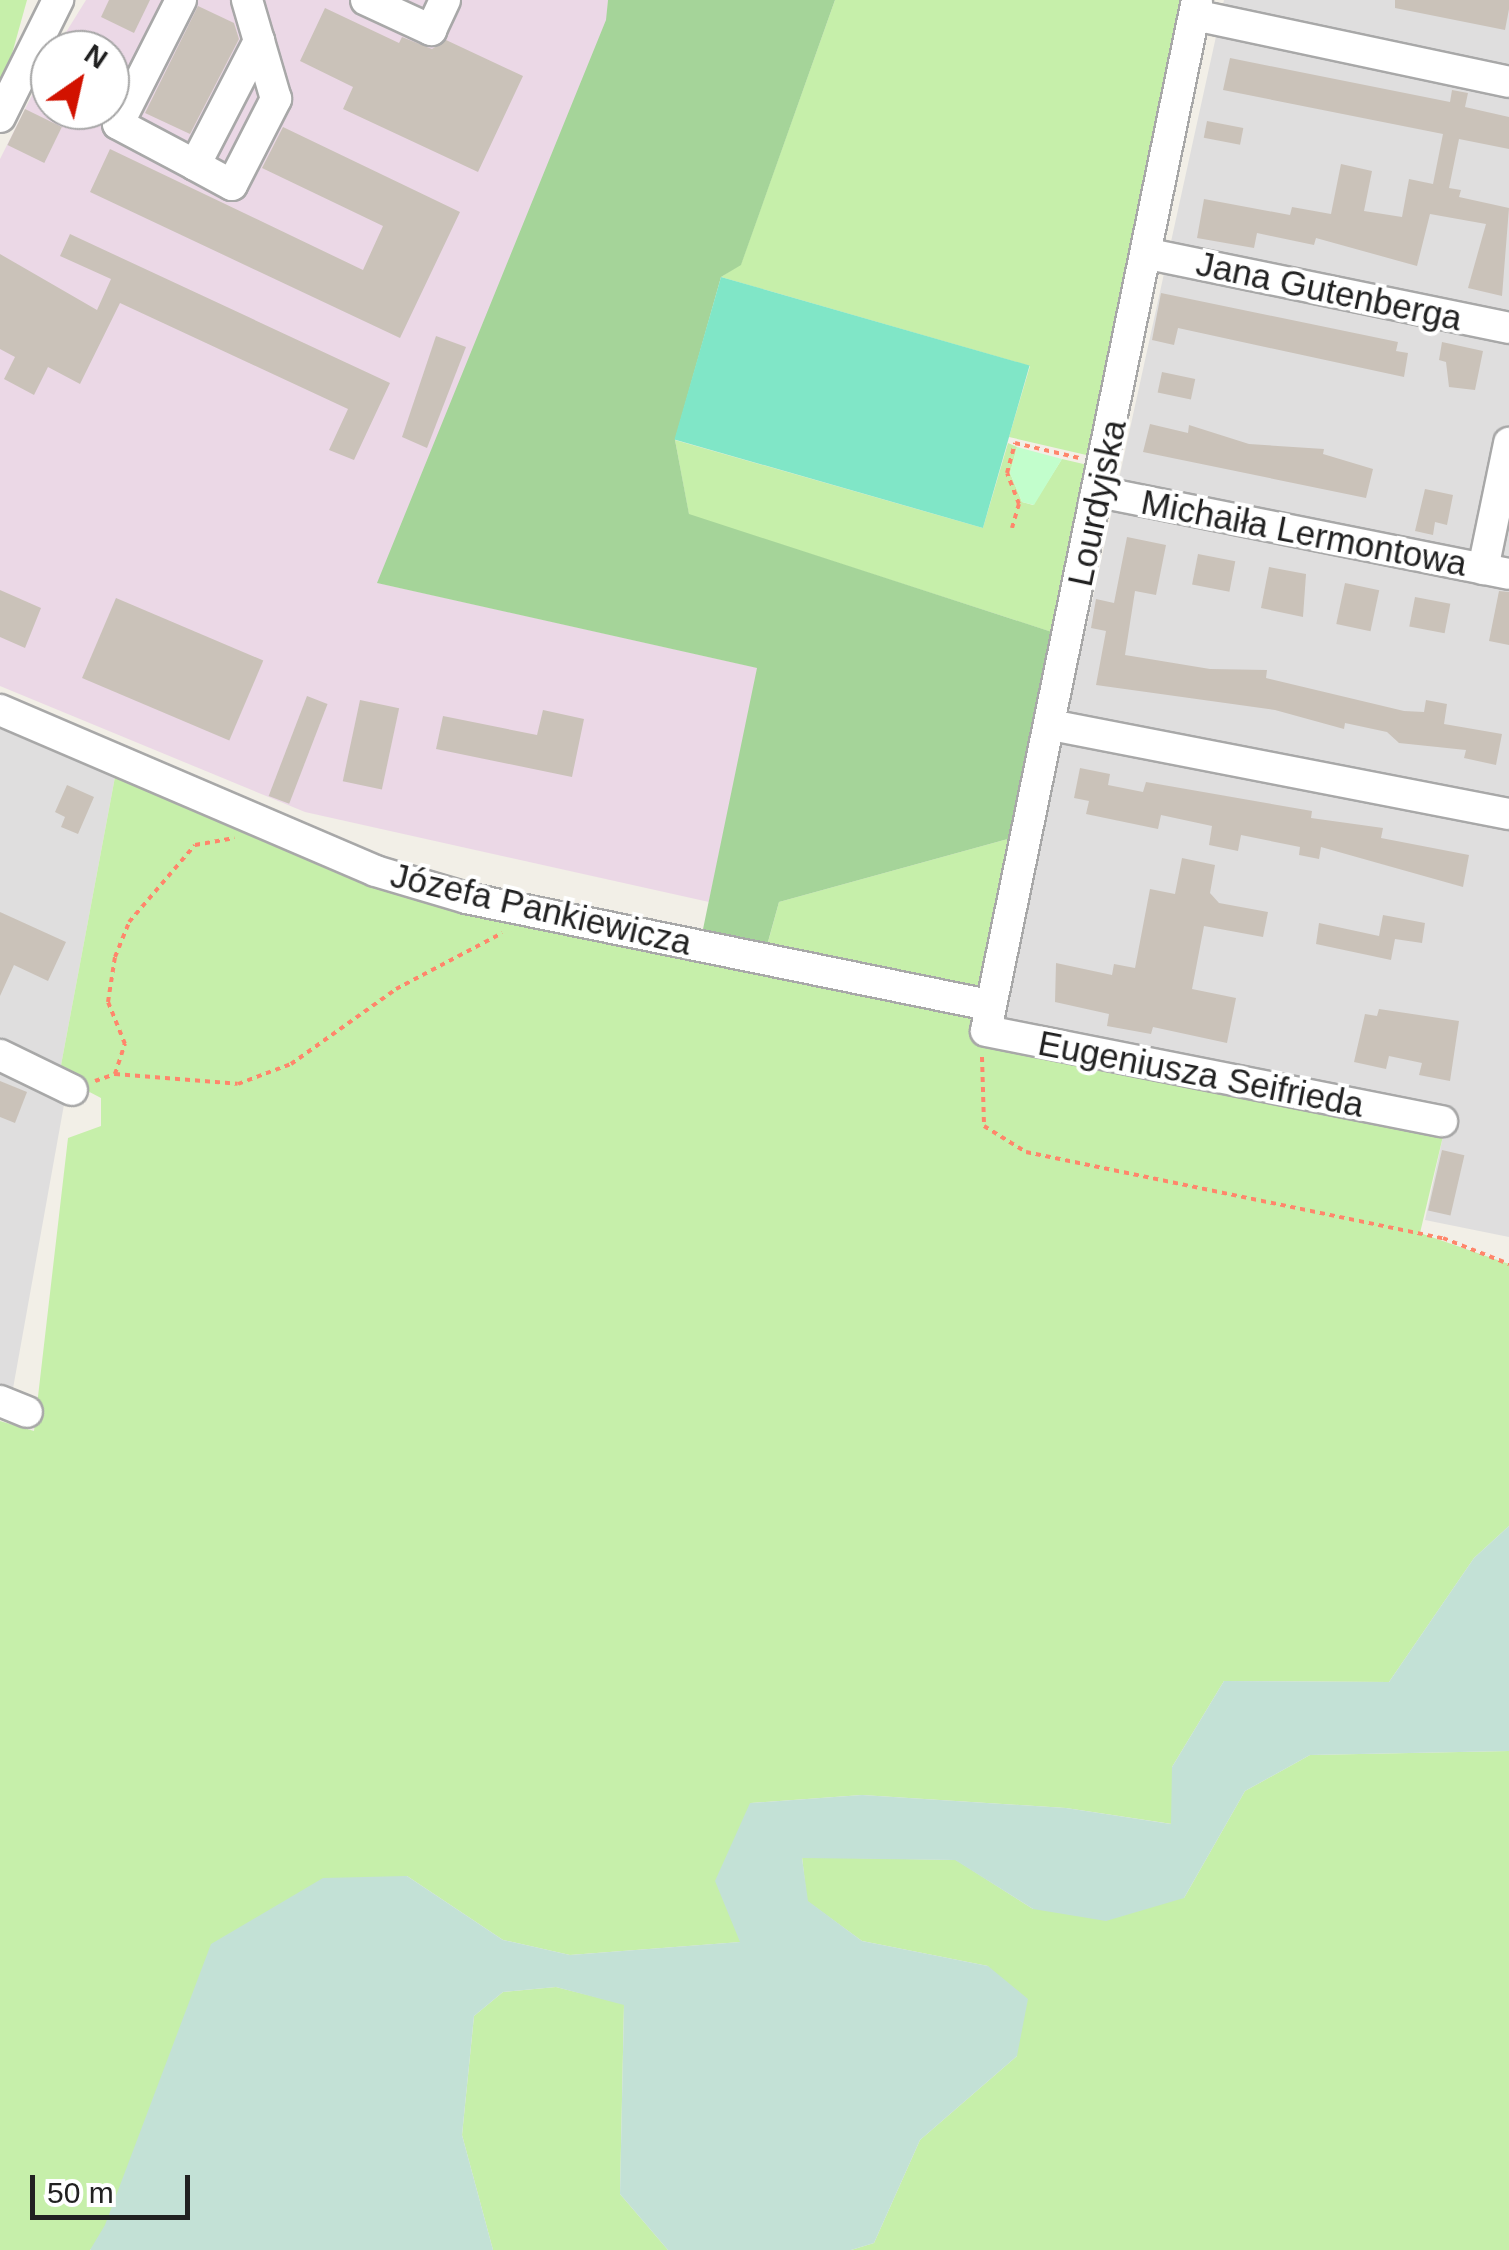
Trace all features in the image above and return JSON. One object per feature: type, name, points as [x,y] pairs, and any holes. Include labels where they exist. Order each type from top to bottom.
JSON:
[{"type":"street","points":[[0,117],[58,0]]},
{"type":"street","points":[[180,0],[118,124],[232,185],[276,99],[248,0]]},
{"type":"street","points":[[366,0],[431,30],[446,0]]},
{"type":"street","points":[[1198,8],[1509,82]]},
{"type":"street","name":"Lourdyjska","points":[[987,1018],[1198,8]]},
{"type":"street","points":[[195,165],[259,41]]},
{"type":"street","name":"Jana Gutenberga","points":[[1149,254],[1509,328]]},
{"type":"street","points":[[1496,571],[1509,443]]},
{"type":"street","name":"Michaiła Lermontowa","points":[[1102,478],[1496,571]]},
{"type":"street","name":"Józefa Pankiewicza","points":[[0,710],[376,870],[540,913],[987,1018]]},
{"type":"street","points":[[1051,725],[1509,814]]},
{"type":"street","name":"Eugeniusza Seifrieda","points":[[987,1018],[1442,1121]]},
{"type":"street","points":[[0,1055],[72,1090]]},
{"type":"path","points":[[1012,528],[1019,504],[1006,473],[1016,442],[1102,478]]},
{"type":"path","points":[[115,1074],[125,1044],[108,1002],[115,957],[129,922],[196,845],[262,836],[270,826]]},
{"type":"path","points":[[72,1090],[115,1074],[238,1084],[290,1064],[396,990],[540,913]]},
{"type":"path","points":[[987,1018],[984,1126],[1026,1152],[1443,1238],[1509,1264]]},
{"type":"shaded area","points":[[86,0],[608,0],[607,20],[378,583],[758,668],[709,902],[305,812],[0,686],[0,159],[30,99],[30,130],[130,130],[130,30],[67,30]]},
{"type":"shaded area","points":[[1224,0],[1509,0],[1509,1237],[1425,1220],[1448,1113],[999,1026]]},
{"type":"shaded area","points":[[0,729],[115,777],[59,1076],[65,1099],[12,1394],[0,1388]]},
{"type":"shaded area","points":[[1509,1526],[1509,1751],[1310,1755],[1245,1791],[1184,1898],[1106,1921],[1033,1909],[955,1860],[802,1858],[808,1901],[862,1941],[988,1966],[1028,1999],[1017,2056],[920,2140],[874,2243],[851,2250],[668,2250],[620,2194],[624,2005],[556,1987],[503,1992],[474,2016],[462,2135],[493,2250],[90,2250],[105,2225],[211,1944],[323,1878],[407,1876],[503,1940],[570,1955],[740,1942],[715,1881],[750,1803],[862,1795],[1066,1808],[1171,1824],[1172,1767],[1224,1681],[1389,1682],[1474,1558]]},
{"type":"green space","points":[[0,0],[27,0],[0,97]]},
{"type":"green space","points":[[608,0],[835,0],[741,265],[721,277],[675,440],[689,514],[1055,633],[1015,837],[779,902],[766,949],[702,934],[757,668],[377,583],[606,20]]},
{"type":"green space","points":[[835,0],[1186,0],[1095,457],[1009,437],[1030,366],[721,277],[741,264]]},
{"type":"green space","points":[[721,277],[1030,365],[983,528],[674,439]]},
{"type":"green space","points":[[675,440],[983,528],[1008,443],[1017,447],[1010,473],[1022,502],[1033,505],[1062,459],[1092,466],[1055,633],[689,515]]},
{"type":"green space","points":[[1017,447],[1062,459],[1034,505],[1022,502],[1010,473]]},
{"type":"green space","points":[[115,777],[346,870],[761,968],[779,902],[1015,837],[973,1025],[1444,1132],[1420,1233],[1509,1264],[1509,1526],[1474,1558],[1389,1682],[1224,1681],[1172,1767],[1172,1824],[1066,1808],[862,1795],[751,1803],[741,1942],[570,1955],[503,1940],[407,1876],[90,2250],[0,2250],[0,1421],[34,1431],[68,1138],[101,1126],[101,1098],[59,1076]]},
{"type":"green space","points":[[1509,1751],[1509,2250],[851,2250],[874,2243],[920,2140],[1017,2056],[988,1966],[862,1941],[807,1901],[802,1857],[956,1860],[1033,1909],[1184,1898],[1245,1791],[1310,1755]]},
{"type":"green space","points":[[556,1987],[624,2004],[620,2194],[668,2250],[493,2250],[462,2135],[474,2016],[503,1992]]},
{"type":"building","points":[[109,0],[150,0],[134,33],[101,17]]},
{"type":"building","points":[[1395,0],[1509,0],[1509,9],[1505,30],[1395,8]]},
{"type":"building","points":[[198,6],[234,23],[239,39],[190,134],[145,113]]},
{"type":"building","points":[[325,8],[399,43],[402,37],[432,49],[446,40],[523,76],[478,172],[343,109],[353,87],[300,61]]},
{"type":"building","points":[[1230,58],[1450,102],[1452,90],[1468,93],[1465,107],[1509,117],[1509,149],[1459,139],[1449,188],[1461,190],[1459,197],[1509,208],[1502,296],[1468,288],[1486,224],[1430,214],[1417,266],[1316,238],[1314,245],[1257,233],[1254,248],[1197,238],[1204,199],[1290,215],[1292,207],[1331,214],[1341,164],[1372,171],[1364,211],[1402,217],[1409,179],[1433,184],[1443,134],[1223,90]]},
{"type":"building","points":[[25,109],[30,111],[30,130],[60,130],[44,163],[7,145]]},
{"type":"building","points":[[1207,121],[1243,128],[1240,145],[1204,138]]},
{"type":"building","points":[[283,127],[460,212],[400,338],[90,192],[110,149],[363,270],[383,226],[262,168]]},
{"type":"building","points":[[70,234],[390,383],[354,460],[329,450],[348,409],[120,303],[80,384],[48,367],[34,395],[4,379],[15,357],[0,349],[0,254],[97,310],[111,279],[60,256]]},
{"type":"building","points":[[1161,293],[1398,342],[1396,351],[1408,353],[1404,377],[1178,328],[1174,345],[1152,340]]},
{"type":"building","points":[[436,336],[466,347],[427,448],[402,437]]},
{"type":"building","points":[[1442,342],[1483,351],[1475,390],[1449,387],[1446,362],[1439,360]]},
{"type":"building","points":[[1162,372],[1195,379],[1191,400],[1158,393]]},
{"type":"building","points":[[1150,424],[1188,433],[1189,425],[1249,444],[1324,449],[1323,454],[1373,469],[1366,498],[1143,452]]},
{"type":"building","points":[[1425,489],[1453,495],[1447,525],[1435,522],[1433,535],[1415,531]]},
{"type":"building","points":[[1127,537],[1166,545],[1156,595],[1135,591],[1125,655],[1210,669],[1267,670],[1266,678],[1404,711],[1424,712],[1426,700],[1447,704],[1444,724],[1502,734],[1496,765],[1464,758],[1466,750],[1399,743],[1387,732],[1345,723],[1344,729],[1275,710],[1096,685],[1106,631],[1091,628],[1096,599],[1114,603]]},
{"type":"building","points":[[1198,554],[1235,561],[1229,592],[1192,584]]},
{"type":"building","points":[[1269,567],[1306,574],[1303,617],[1261,608]]},
{"type":"building","points":[[1345,583],[1379,590],[1371,631],[1336,624]]},
{"type":"building","points":[[0,590],[41,608],[25,648],[0,637]]},
{"type":"building","points":[[1499,591],[1509,592],[1509,645],[1489,641]]},
{"type":"building","points":[[1415,597],[1450,604],[1445,633],[1409,626]]},
{"type":"building","points":[[116,598],[263,661],[229,741],[82,678]]},
{"type":"building","points":[[307,696],[328,704],[289,804],[269,796]]},
{"type":"building","points":[[360,700],[399,708],[382,790],[343,781]]},
{"type":"building","points":[[543,710],[584,719],[572,777],[436,749],[443,716],[537,735]]},
{"type":"building","points":[[1080,768],[1110,774],[1108,785],[1143,792],[1146,782],[1312,811],[1311,818],[1383,828],[1381,838],[1469,855],[1463,887],[1321,847],[1319,859],[1299,855],[1300,847],[1241,835],[1238,851],[1209,845],[1212,826],[1161,815],[1158,829],[1086,814],[1089,801],[1074,798]]},
{"type":"building","points":[[67,785],[94,797],[78,834],[61,827],[65,817],[55,812]]},
{"type":"building","points":[[1182,858],[1215,865],[1210,893],[1219,903],[1268,912],[1263,937],[1204,926],[1192,989],[1236,998],[1227,1043],[1153,1027],[1151,1034],[1107,1026],[1109,1014],[1055,1002],[1056,963],[1112,975],[1114,964],[1135,968],[1150,889],[1175,894]]},
{"type":"building","points":[[0,912],[66,942],[48,981],[14,965],[0,996]]},
{"type":"building","points":[[1383,915],[1425,923],[1422,943],[1395,939],[1391,960],[1316,944],[1319,923],[1379,936]]},
{"type":"building","points":[[1379,1009],[1459,1021],[1450,1081],[1419,1075],[1422,1063],[1389,1056],[1386,1069],[1354,1062],[1365,1014],[1377,1016]]},
{"type":"building","points":[[0,1081],[27,1092],[15,1123],[0,1117]]},
{"type":"building","points":[[1442,1150],[1464,1155],[1450,1216],[1428,1210]]}]
